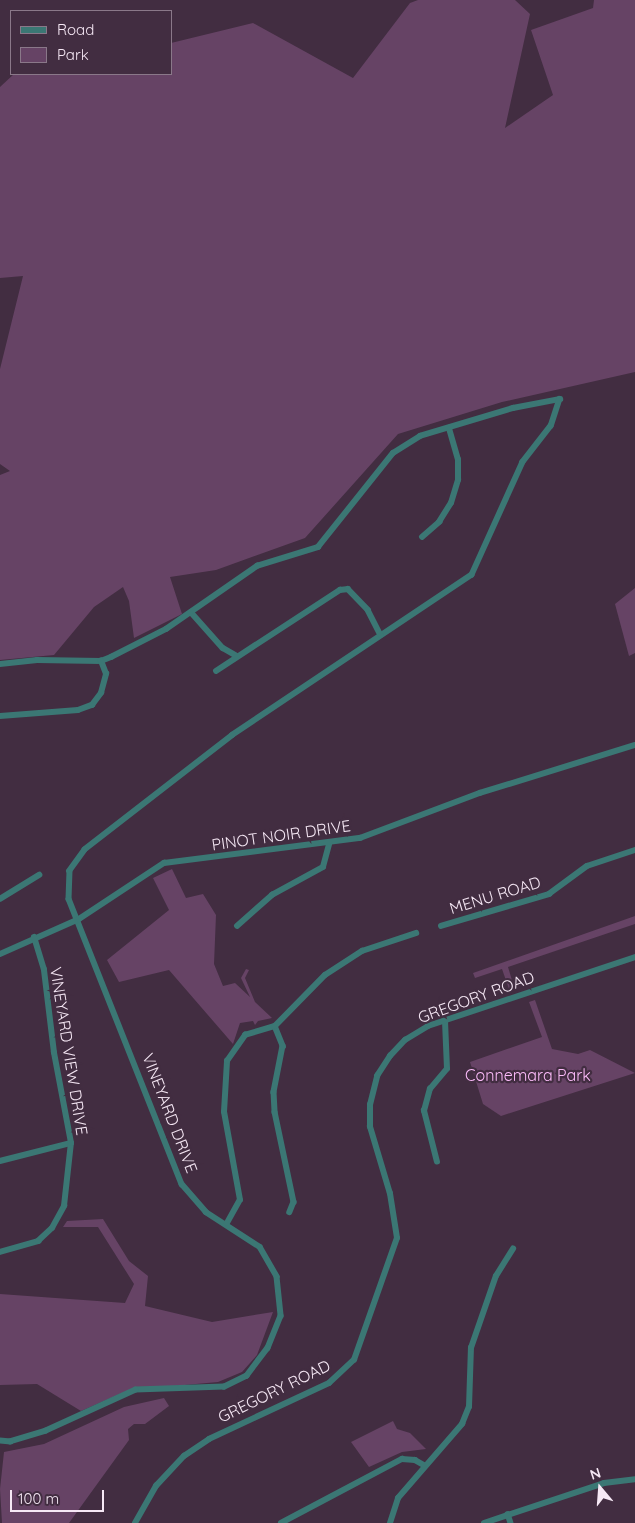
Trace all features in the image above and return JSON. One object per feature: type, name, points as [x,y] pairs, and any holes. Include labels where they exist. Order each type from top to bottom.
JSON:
[{"type":"street","name":"VINEYARD DRIVE","points":[[0,1441],[11,1442],[46,1430],[136,1390],[224,1386],[247,1376],[268,1348],[281,1316],[277,1277],[260,1247],[227,1223],[206,1212],[182,1184],[79,919],[69,899],[70,871],[85,850],[233,735],[472,576],[523,462],[551,426],[560,399],[513,408],[449,428]]},
{"type":"street","points":[[0,664],[37,660],[101,662],[166,629],[257,566],[318,547],[393,453],[420,436],[449,428],[458,460],[458,480],[451,503],[422,537]]},
{"type":"street","points":[[216,671],[235,656],[340,590],[348,589],[368,610],[381,635]]},
{"type":"street","points":[[192,612],[223,648],[235,656]]},
{"type":"street","points":[[0,716],[78,710],[92,705],[101,692],[106,674],[101,662]]},
{"type":"street","name":"PINOT NOIR DRIVE","points":[[0,954],[34,937],[79,919],[164,863],[329,844],[360,838],[480,793],[635,744]]},
{"type":"street","points":[[237,926],[272,895],[323,867],[329,844]]},
{"type":"street","name":"MENU ROAD","points":[[441,926],[549,894],[587,866],[635,850]]},
{"type":"street","points":[[0,899],[39,875]]},
{"type":"street","points":[[227,1223],[240,1200],[224,1112],[227,1061],[245,1036],[275,1026],[326,975],[362,951],[416,933]]},
{"type":"street","name":"VINEYARD VIEW DRIVE","points":[[0,1252],[25,1248],[38,1241],[52,1228],[64,1206],[70,1143],[54,1052],[44,970],[34,937]]},
{"type":"street","name":"GREGORY ROAD","points":[[135,1523],[156,1486],[184,1456],[209,1439],[329,1383],[354,1360],[398,1238],[390,1194],[370,1127],[370,1105],[375,1083],[390,1056],[405,1040],[428,1026],[635,957]]},
{"type":"street","points":[[437,1162],[424,1110],[430,1090],[447,1069],[445,1021]]},
{"type":"street","points":[[275,1026],[283,1046],[274,1092],[275,1112],[294,1202],[290,1212]]},
{"type":"street","points":[[0,1162],[70,1143]]},
{"type":"street","points":[[390,1523],[398,1498],[424,1465],[462,1424],[469,1407],[471,1348],[496,1276],[512,1249]]},
{"type":"street","points":[[281,1523],[402,1459],[415,1460],[424,1465]]},
{"type":"street","points":[[484,1523],[604,1483],[635,1479]]},
{"type":"street","points":[[508,1514],[511,1523]]},
{"type":"green space","points":[[418,0],[515,0],[530,14],[505,128],[553,95],[531,30],[593,8],[594,0],[635,0],[635,372],[502,402],[398,434],[305,538],[216,570],[170,577],[182,614],[134,638],[129,601],[123,587],[94,607],[54,655],[0,660],[0,475],[10,471],[0,464],[0,369],[23,276],[0,278],[0,87],[13,75],[172,75],[172,43],[253,23],[353,78],[410,3]]},
{"type":"green space","points":[[635,588],[635,653],[629,656],[615,604]]},
{"type":"green space","points":[[172,869],[186,898],[203,894],[216,915],[214,964],[223,986],[235,983],[250,997],[241,978],[246,969],[249,970],[245,978],[255,1002],[272,1018],[258,1021],[255,1025],[253,1021],[240,1023],[233,1044],[169,970],[119,982],[107,960],[169,910],[153,878]]},
{"type":"green space","points":[[635,916],[635,924],[508,967],[514,987],[509,989],[502,969],[475,978],[473,973]]},
{"type":"green space","name":"Connemara Park","points":[[535,1000],[552,1049],[578,1054],[590,1050],[635,1073],[501,1116],[483,1104],[470,1062],[542,1037],[529,1002]]},
{"type":"green space","points":[[103,1219],[129,1261],[148,1276],[145,1306],[212,1322],[273,1312],[257,1355],[242,1372],[218,1382],[129,1390],[81,1411],[37,1384],[0,1385],[0,1294],[125,1303],[134,1284],[98,1227],[63,1227],[67,1221]]},
{"type":"green space","points":[[164,1398],[169,1406],[145,1424],[134,1424],[128,1429],[129,1440],[69,1523],[2,1523],[0,1489],[4,1452],[44,1444],[124,1407]]},
{"type":"green space","points":[[393,1421],[397,1429],[410,1433],[426,1449],[402,1452],[369,1467],[351,1442]]}]
